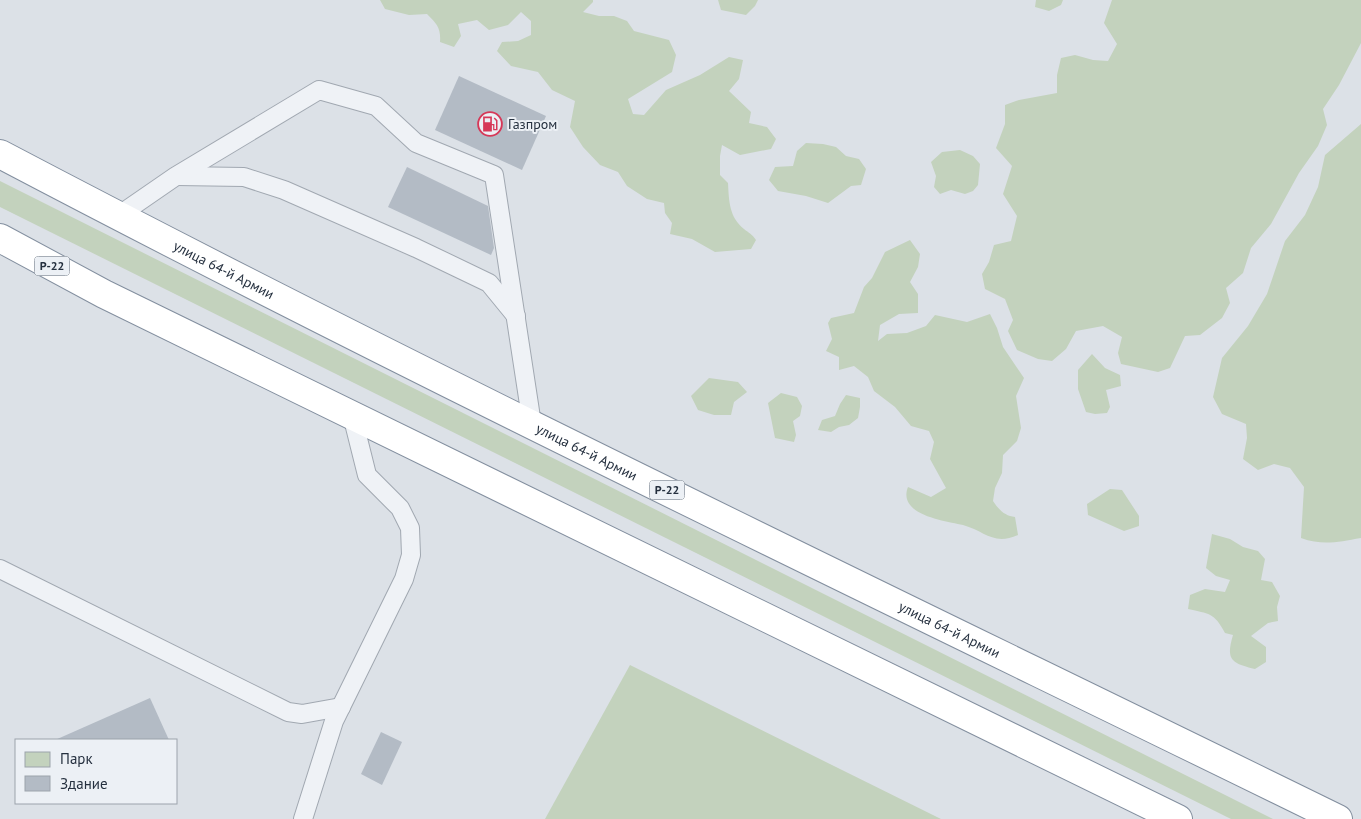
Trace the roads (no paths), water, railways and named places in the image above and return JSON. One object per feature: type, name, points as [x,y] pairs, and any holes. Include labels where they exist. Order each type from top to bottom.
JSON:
[{"type":"highway","name":"улица 64-й Армии","points":[[0,154],[118,216],[532,424],[1338,819]]},
{"type":"highway","name":"Р-22","points":[[0,238],[104,294],[1178,819]]},
{"type":"lane","points":[[118,216],[176,176],[319,90],[376,106],[416,142],[494,175],[532,424]]},
{"type":"lane","points":[[176,176],[244,177],[284,190],[416,248],[488,283],[516,317]]},
{"type":"lane","points":[[303,819],[334,721],[404,579],[411,554],[410,528],[400,508],[367,475],[352,415]]},
{"type":"lane","points":[[0,569],[288,712],[302,714],[341,707]]},
{"type":"place","name":"Газпром","points":[[490,124]]}]
